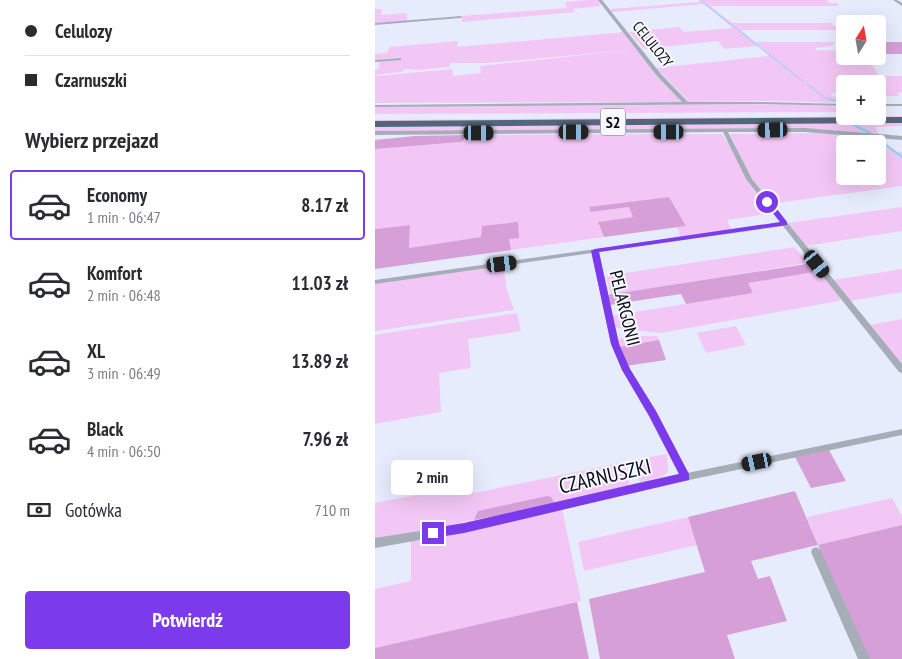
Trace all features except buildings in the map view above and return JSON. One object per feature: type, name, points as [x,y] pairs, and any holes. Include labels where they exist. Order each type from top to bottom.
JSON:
[{"type":"highway","points":[[886,114],[902,114]]},
{"type":"highway","name":"S2","points":[[375,118],[836,115]]},
{"type":"highway","name":"S2","points":[[375,124],[902,120]]},
{"type":"street","name":"CELULOZY","points":[[600,0],[659,75],[687,104]]},
{"type":"street","points":[[895,0],[902,4]]},
{"type":"street","points":[[375,24],[460,17]]},
{"type":"street","points":[[375,61],[399,59]]},
{"type":"street","points":[[375,106],[836,105]]},
{"type":"street","points":[[886,105],[902,105]]},
{"type":"street","points":[[375,133],[817,130],[902,138]]},
{"type":"street","points":[[725,131],[749,179],[902,370]]},
{"type":"street","points":[[375,282],[785,224]]},
{"type":"street","name":"PELARGONII","points":[[595,251],[615,344],[626,370],[653,414],[685,477]]},
{"type":"street","name":"CZARNUSZKI","points":[[375,543],[464,528],[685,477],[902,432]]},
{"type":"street","points":[[816,552],[864,659]]},
{"type":"shaded area","points":[[598,0],[601,6],[573,9],[575,12],[462,22],[461,16],[567,8],[565,2]]},
{"type":"shaded area","points":[[699,0],[827,0],[829,3],[837,3],[839,6],[710,6],[732,23],[831,23],[836,26],[836,30],[741,30],[755,42],[835,42],[832,46],[815,48],[816,50],[836,51],[836,65],[872,65],[878,75],[836,75],[836,93],[829,93],[836,98],[836,103],[689,102],[656,68],[769,56],[759,46],[724,49],[718,41],[644,49],[629,32],[679,27],[684,32],[733,28],[704,4],[612,12],[610,9],[701,2]]},
{"type":"shaded area","points":[[375,9],[382,9],[381,15],[407,13],[407,21],[375,23]]},
{"type":"shaded area","points":[[625,32],[639,49],[635,50],[639,50],[682,102],[375,103],[375,76],[452,69],[453,76],[481,73],[480,66],[630,50],[488,63],[451,63],[449,67],[418,70],[406,69],[401,72],[375,75],[375,70],[379,69],[379,61],[399,59],[399,57],[375,60],[375,54],[387,53],[389,47],[458,41],[457,47]]},
{"type":"shaded area","points":[[886,42],[902,42],[902,54],[886,54]]},
{"type":"shaded area","points":[[886,76],[902,76],[902,92],[897,93],[899,96],[886,96]]},
{"type":"shaded area","points":[[783,104],[836,107],[836,112],[375,114],[375,107]]},
{"type":"shaded area","points":[[886,116],[902,116],[902,118],[886,118]]},
{"type":"shaded area","points":[[836,117],[836,118],[375,120]]},
{"type":"shaded area","points":[[886,123],[902,123],[902,126],[875,127],[879,134],[890,134],[890,136],[819,129],[375,132],[375,127],[836,124],[886,125]]},
{"type":"shaded area","points":[[821,133],[839,135],[836,135],[836,185],[886,185],[886,143],[897,152],[902,152],[902,186],[770,204],[747,171],[730,134]]},
{"type":"shaded area","points":[[722,134],[774,213],[727,220],[732,230],[681,238],[677,227],[686,226],[669,197],[590,208],[591,212],[629,207],[633,217],[598,222],[604,237],[511,250],[508,239],[482,237],[409,248],[410,225],[375,229],[375,149],[461,142],[464,140],[465,135]]},
{"type":"shaded area","points":[[465,135],[464,140],[461,142],[375,149],[375,140],[415,136]]},
{"type":"shaded area","points":[[669,197],[686,226],[604,237],[598,222],[633,217],[629,207],[591,212],[589,207]]},
{"type":"shaded area","points":[[902,207],[902,231],[806,246],[788,223]]},
{"type":"shaded area","points":[[518,222],[519,238],[509,239],[511,250],[375,269],[375,229],[410,225],[409,248],[481,237],[482,226]]},
{"type":"shaded area","points":[[795,247],[807,263],[611,295],[606,276]]},
{"type":"shaded area","points":[[813,263],[820,271],[748,283],[753,293],[686,304],[681,294],[609,305],[607,295]]},
{"type":"shaded area","points":[[503,265],[507,290],[514,310],[375,331],[375,283]]},
{"type":"shaded area","points":[[902,269],[902,292],[850,301],[833,280]]},
{"type":"shaded area","points":[[820,271],[841,298],[839,301],[660,333],[614,327],[611,316],[753,293],[747,283]]},
{"type":"shaded area","points":[[517,313],[521,331],[468,339],[471,368],[439,373],[441,412],[375,424],[375,335]]},
{"type":"shaded area","points":[[902,319],[902,364],[870,325]]},
{"type":"shaded area","points":[[736,326],[746,345],[706,353],[697,333]]},
{"type":"shaded area","points":[[657,336],[659,340],[618,347],[618,339]]},
{"type":"shaded area","points":[[659,340],[666,360],[626,366],[618,347]]},
{"type":"shaded area","points":[[829,450],[846,481],[811,488],[795,457]]},
{"type":"shaded area","points":[[667,454],[668,472],[661,477],[640,482],[632,460]]},
{"type":"shaded area","points":[[625,462],[630,487],[555,504],[475,517],[474,520],[375,540],[375,503],[473,484],[474,493]]},
{"type":"shaded area","points":[[795,491],[818,545],[751,561],[758,579],[770,576],[787,621],[727,635],[735,659],[600,659],[589,599],[705,572],[688,517]]},
{"type":"shaded area","points":[[547,496],[551,497],[555,504],[474,520],[478,511]]},
{"type":"shaded area","points":[[892,498],[902,516],[902,525],[818,545],[807,517]]},
{"type":"shaded area","points":[[562,508],[581,601],[375,648],[375,589],[411,581],[411,539],[474,530]]},
{"type":"shaded area","points":[[688,517],[697,545],[584,571],[578,542]]},
{"type":"shaded area","points":[[902,525],[902,659],[869,659],[818,545]]},
{"type":"shaded area","points":[[577,602],[589,659],[375,659],[375,648]]},
{"type":"waterway","points":[[700,0],[804,82]]},
{"type":"waterway","points":[[807,84],[825,98],[836,101]]},
{"type":"waterway","points":[[854,125],[872,134]]},
{"type":"waterway","points":[[886,145],[902,157]]},
{"type":"route","points":[[433,533],[464,528],[685,477],[653,414],[626,370],[615,344],[595,251],[785,224],[767,202]]}]
